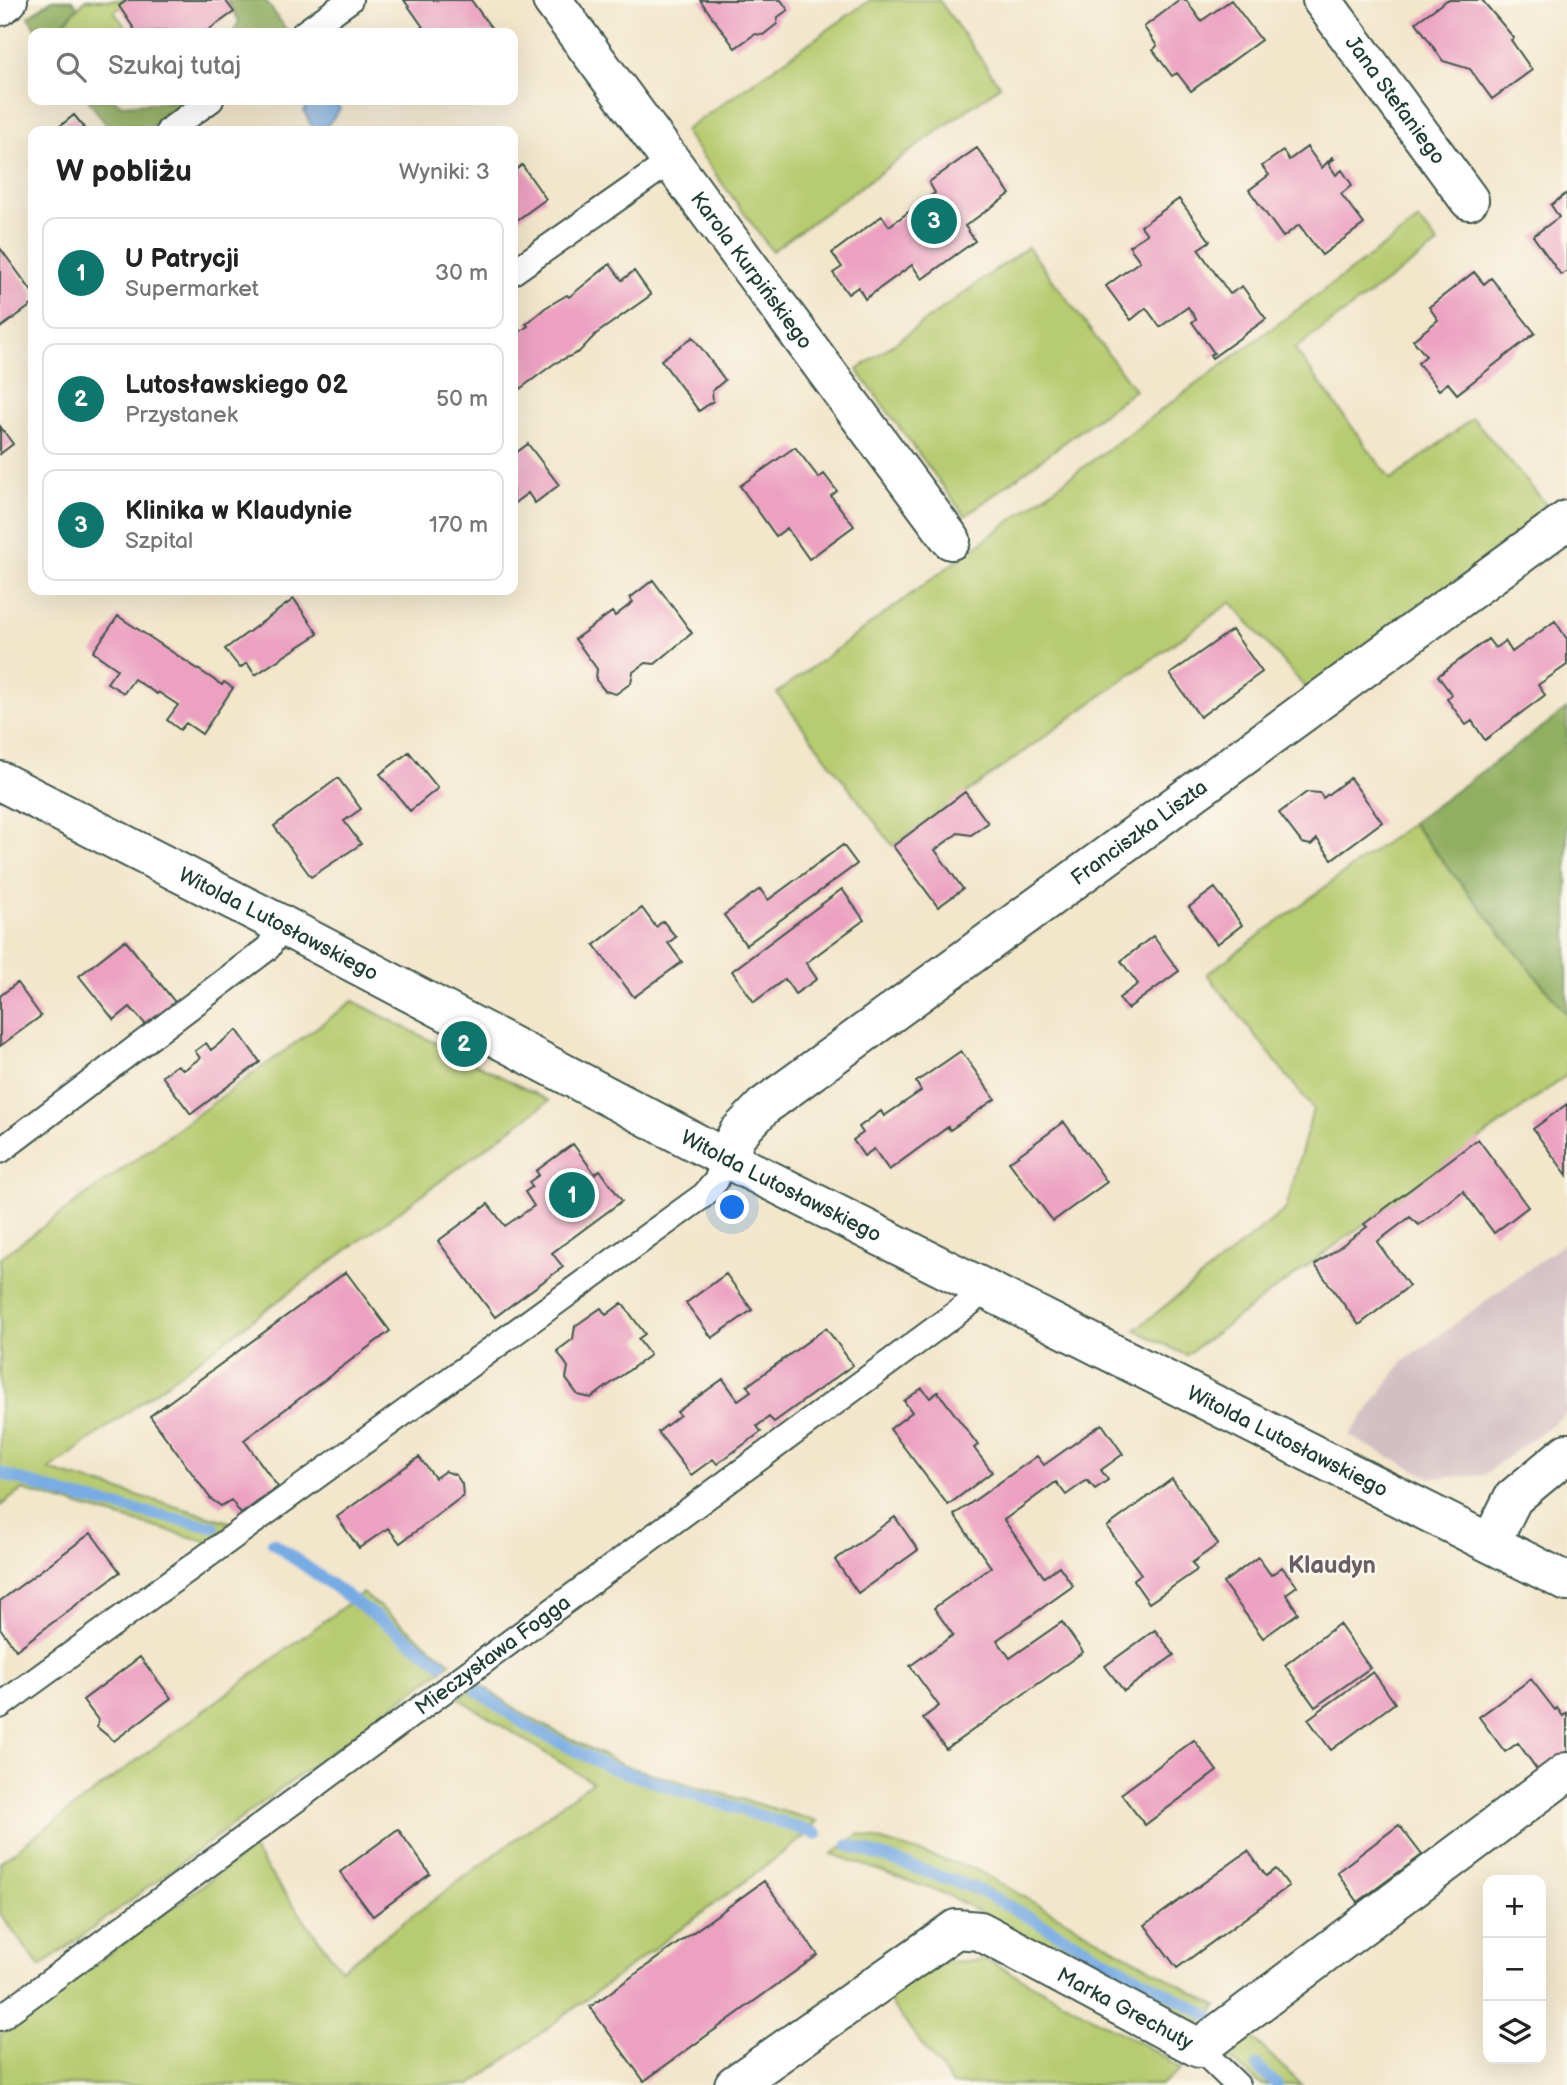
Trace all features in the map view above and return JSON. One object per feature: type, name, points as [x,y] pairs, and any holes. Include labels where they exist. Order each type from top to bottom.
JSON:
[{"type":"street","points":[[0,6],[8,0]]},
{"type":"street","name":"Karola Kurpińskiego","points":[[552,0],[951,540]]},
{"type":"street","name":"Jana Stefaniego","points":[[1322,0],[1469,200]]},
{"type":"street","name":"Franciszka Liszta","points":[[725,1158],[738,1133],[764,1106],[1567,520]]},
{"type":"street","name":"Witolda Lutosławskiego","points":[[4,791],[282,925],[725,1158],[1567,1581]]},
{"type":"street","points":[[1491,1542],[1513,1498],[1567,1453]]},
{"type":"street","name":"Marka Grechuty","points":[[734,2085],[957,1928],[979,1931],[1199,2048],[1567,1772]]},
{"type":"lane","points":[[311,28],[350,0]]},
{"type":"lane","points":[[176,126],[204,105]]},
{"type":"lane","points":[[518,268],[671,161]]},
{"type":"lane","points":[[0,1151],[268,948],[282,925]]},
{"type":"lane","points":[[0,1706],[704,1195],[716,1181],[725,1158]]},
{"type":"lane","name":"Mieczysława Fogga","points":[[0,2018],[970,1303],[984,1289]]},
{"type":"lane","points":[[1199,2048],[1237,2085]]},
{"type":"shaded area","points":[[1567,1241],[1567,1413],[1483,1475],[1431,1478],[1349,1436],[1403,1362]]},
{"type":"green space","points":[[52,0],[72,0],[78,7],[59,28],[36,28],[28,17]]},
{"type":"green space","points":[[85,0],[130,0],[114,12],[126,28],[60,28]]},
{"type":"green space","points":[[227,0],[265,0],[285,28],[236,28],[239,21]]},
{"type":"green space","points":[[870,0],[939,0],[1000,86],[772,251],[684,131]]},
{"type":"green space","points":[[92,105],[182,105],[153,126],[107,126]]},
{"type":"green space","points":[[1419,220],[1438,244],[1295,349],[1391,480],[1473,418],[1551,510],[1308,691],[1231,602],[893,846],[777,693]]},
{"type":"green space","points":[[1028,247],[1135,390],[965,516],[857,370]]},
{"type":"green space","points":[[1567,709],[1567,1015],[1412,823]]},
{"type":"green space","points":[[1412,823],[1567,1015],[1567,1075],[1186,1355],[1135,1330],[1286,1209],[1313,1109],[1207,974]]},
{"type":"green space","points":[[353,1001],[549,1101],[49,1470],[233,1523],[208,1542],[22,1490],[0,1506],[0,1258]]},
{"type":"green space","points":[[362,1593],[451,1663],[40,1967],[0,1914],[0,1862]]},
{"type":"green space","points":[[478,1683],[531,1719],[622,1765],[817,1821],[804,1837],[471,2085],[0,2085],[0,2034],[252,1849],[341,1969],[592,1782],[459,1699]]},
{"type":"green space","points":[[859,1834],[975,1869],[1217,2006],[1202,2022],[1190,2024],[948,1895],[832,1854]]},
{"type":"green space","points":[[988,1960],[1158,2053],[1181,2070],[1161,2085],[953,2085],[886,1997],[932,1963]]},
{"type":"green space","points":[[1240,2026],[1302,2085],[1261,2085],[1217,2048]]},
{"type":"water","points":[[307,105],[337,105],[340,109],[327,126],[312,126],[304,111]]},
{"type":"building","points":[[127,0],[225,0],[234,12],[211,28],[134,28],[119,6]]},
{"type":"building","points":[[404,0],[471,0],[491,28],[422,28]]},
{"type":"building","points":[[700,0],[781,0],[788,10],[778,17],[777,24],[763,35],[755,34],[735,48]]},
{"type":"building","points":[[1180,0],[1186,0],[1201,21],[1231,0],[1261,40],[1191,91],[1177,73],[1172,76],[1153,50],[1157,46],[1144,27]]},
{"type":"building","points":[[1447,0],[1482,0],[1514,38],[1511,40],[1532,70],[1492,99],[1470,69],[1443,61],[1416,22]]},
{"type":"building","points":[[74,115],[83,126],[60,126]]},
{"type":"building","points":[[1307,147],[1322,168],[1332,157],[1334,159],[1328,163],[1336,175],[1342,170],[1352,185],[1341,194],[1364,224],[1322,255],[1299,225],[1283,237],[1249,190],[1269,175],[1262,166],[1283,151],[1289,160]]},
{"type":"building","points":[[977,148],[1010,194],[965,226],[975,241],[922,279],[912,265],[865,299],[858,287],[848,294],[833,273],[842,267],[832,253],[882,216],[889,226],[935,193],[929,182]]},
{"type":"building","points":[[522,165],[546,199],[518,219],[518,168]]},
{"type":"building","points":[[1567,193],[1567,271],[1561,275],[1533,236],[1559,217],[1551,205]]},
{"type":"building","points":[[1179,199],[1210,241],[1198,249],[1230,294],[1242,286],[1266,319],[1212,358],[1210,355],[1214,353],[1192,322],[1196,319],[1188,307],[1160,327],[1146,308],[1131,320],[1106,286],[1140,261],[1129,246],[1147,234],[1141,226]]},
{"type":"building","points":[[0,248],[28,286],[28,308],[0,328]]},
{"type":"building","points":[[610,264],[622,280],[634,271],[651,295],[596,334],[579,352],[555,363],[518,390],[518,333],[545,308],[567,295],[569,297]]},
{"type":"building","points":[[1474,272],[1484,284],[1491,278],[1535,333],[1457,394],[1448,383],[1439,390],[1418,363],[1426,356],[1413,340],[1438,320],[1429,307]]},
{"type":"building","points":[[693,337],[725,380],[712,391],[713,401],[699,411],[661,360]]},
{"type":"building","points":[[0,426],[13,444],[0,454]]},
{"type":"building","points":[[528,444],[559,485],[535,503],[528,493],[518,500],[518,451]]},
{"type":"building","points":[[795,447],[819,478],[824,474],[837,491],[831,496],[854,526],[809,559],[787,528],[776,536],[740,486]]},
{"type":"building","points":[[653,580],[692,633],[655,664],[646,663],[633,672],[631,683],[616,694],[605,691],[596,680],[597,669],[575,639],[612,612],[615,616],[633,602],[630,598]]},
{"type":"building","points":[[294,599],[318,634],[255,675],[247,663],[240,668],[225,649]]},
{"type":"building","points":[[118,616],[222,685],[224,682],[233,688],[202,734],[186,723],[180,730],[167,720],[178,705],[134,679],[124,693],[107,683],[117,669],[93,652]]},
{"type":"building","points":[[1555,621],[1567,639],[1567,665],[1538,685],[1545,695],[1485,740],[1472,721],[1466,725],[1447,699],[1452,695],[1438,676],[1488,639],[1495,648],[1505,641],[1512,652]]},
{"type":"building","points":[[1232,630],[1262,672],[1200,717],[1170,674]]},
{"type":"building","points":[[409,752],[438,788],[410,811],[380,774]]},
{"type":"building","points":[[338,778],[361,809],[344,821],[361,844],[311,877],[274,826]]},
{"type":"building","points":[[1350,778],[1382,822],[1332,859],[1317,839],[1311,845],[1302,843],[1279,813],[1307,792],[1320,793],[1323,798]]},
{"type":"building","points":[[965,792],[988,823],[971,835],[958,833],[935,850],[963,889],[938,907],[893,846]]},
{"type":"building","points":[[843,845],[857,864],[746,945],[724,915],[760,889],[768,900]]},
{"type":"building","points":[[1215,888],[1242,925],[1217,944],[1189,907]]},
{"type":"building","points":[[842,889],[864,920],[806,963],[817,979],[795,994],[785,979],[754,1002],[732,971]]},
{"type":"building","points":[[642,908],[656,927],[663,921],[676,937],[668,943],[682,962],[634,997],[594,945]]},
{"type":"building","points":[[1153,936],[1179,971],[1127,1009],[1119,998],[1138,984],[1121,961]]},
{"type":"building","points":[[125,940],[175,1002],[146,1025],[130,1007],[114,1020],[79,976]]},
{"type":"building","points":[[17,983],[41,1016],[0,1046],[0,996]]},
{"type":"building","points":[[237,1030],[260,1062],[191,1114],[162,1076],[177,1065],[184,1070],[200,1058],[195,1051],[206,1043],[211,1050]]},
{"type":"building","points":[[961,1051],[995,1099],[950,1130],[948,1127],[889,1170],[874,1149],[864,1156],[853,1140],[863,1133],[859,1127],[881,1111],[884,1116],[921,1091],[916,1082]]},
{"type":"building","points":[[1567,1104],[1567,1175],[1533,1129]]},
{"type":"building","points":[[1064,1122],[1107,1182],[1053,1221],[1009,1162]]},
{"type":"building","points":[[1478,1139],[1528,1207],[1494,1233],[1463,1191],[1419,1225],[1410,1217],[1377,1242],[1409,1286],[1359,1325],[1315,1265],[1367,1227],[1364,1224]]},
{"type":"building","points":[[573,1144],[595,1174],[600,1170],[622,1201],[552,1253],[563,1267],[495,1317],[438,1241],[488,1204],[505,1226],[534,1206],[525,1192],[532,1187],[529,1182],[539,1175],[536,1171]]},
{"type":"building","points":[[346,1272],[390,1331],[244,1440],[278,1487],[241,1514],[231,1500],[221,1506],[211,1499],[150,1416]]},
{"type":"building","points":[[726,1274],[752,1310],[712,1338],[686,1303]]},
{"type":"building","points":[[622,1303],[645,1334],[638,1339],[650,1355],[591,1398],[578,1395],[566,1379],[568,1367],[557,1351],[573,1339],[575,1326],[601,1308],[606,1315]]},
{"type":"building","points":[[826,1328],[853,1365],[774,1422],[769,1417],[757,1426],[761,1432],[717,1464],[713,1459],[691,1475],[658,1432],[680,1415],[677,1412],[723,1379],[738,1400],[751,1391],[747,1386]]},
{"type":"building","points":[[922,1388],[930,1398],[938,1392],[978,1445],[974,1448],[992,1472],[948,1505],[890,1429],[912,1412],[904,1401]]},
{"type":"building","points":[[1102,1424],[1123,1454],[1101,1470],[1108,1480],[1095,1489],[1087,1480],[1066,1495],[1056,1482],[1004,1520],[1044,1577],[1059,1566],[1073,1586],[997,1640],[1010,1658],[1062,1622],[1083,1652],[946,1749],[923,1718],[939,1706],[910,1666],[953,1635],[934,1608],[991,1567],[954,1515],[1037,1456],[1044,1465]]},
{"type":"building","points":[[419,1457],[435,1478],[445,1471],[456,1475],[462,1484],[463,1496],[400,1543],[388,1528],[359,1548],[337,1517]]},
{"type":"building","points":[[1172,1479],[1218,1544],[1192,1563],[1197,1570],[1149,1603],[1133,1580],[1141,1574],[1107,1527]]},
{"type":"building","points":[[895,1517],[918,1550],[858,1593],[835,1560]]},
{"type":"building","points":[[91,1533],[120,1572],[16,1650],[0,1628],[0,1601]]},
{"type":"building","points":[[1258,1557],[1271,1575],[1282,1567],[1297,1586],[1286,1594],[1298,1613],[1263,1638],[1223,1583]]},
{"type":"building","points":[[1339,1624],[1370,1668],[1315,1707],[1285,1665]]},
{"type":"building","points":[[1155,1630],[1174,1655],[1124,1691],[1105,1666]]},
{"type":"building","points":[[140,1657],[171,1698],[114,1741],[97,1727],[98,1720],[83,1700]]},
{"type":"building","points":[[1373,1672],[1395,1703],[1331,1750],[1308,1719]]},
{"type":"building","points":[[1531,1679],[1555,1710],[1557,1708],[1563,1716],[1567,1713],[1567,1756],[1541,1775],[1518,1743],[1505,1752],[1479,1717]]},
{"type":"building","points":[[1194,1740],[1217,1771],[1145,1825],[1121,1794]]},
{"type":"building","points":[[1399,1825],[1422,1855],[1358,1902],[1337,1872]]},
{"type":"building","points":[[398,1829],[430,1874],[373,1916],[340,1872]]},
{"type":"building","points":[[1248,1851],[1266,1876],[1276,1869],[1289,1886],[1177,1968],[1145,1925]]},
{"type":"building","points":[[764,1881],[818,1955],[644,2081],[590,2007]]},
{"type":"waterway","points":[[0,1473],[70,1496],[214,1527]]},
{"type":"waterway","points":[[273,1543],[441,1663]]},
{"type":"waterway","points":[[476,1690],[529,1727],[608,1767],[817,1834]]},
{"type":"waterway","points":[[849,1845],[977,1889],[1209,2016]]},
{"type":"waterway","points":[[1257,2066],[1277,2085]]},
{"type":"place","name":"Klinika w Klaudynie","points":[[934,221]]},
{"type":"place","name":"Lutosławskiego 02","points":[[464,1044]]},
{"type":"place","name":"U Patrycji","points":[[572,1195]]},
{"type":"district","name":"Klaudyn","points":[[1332,1565]]}]
